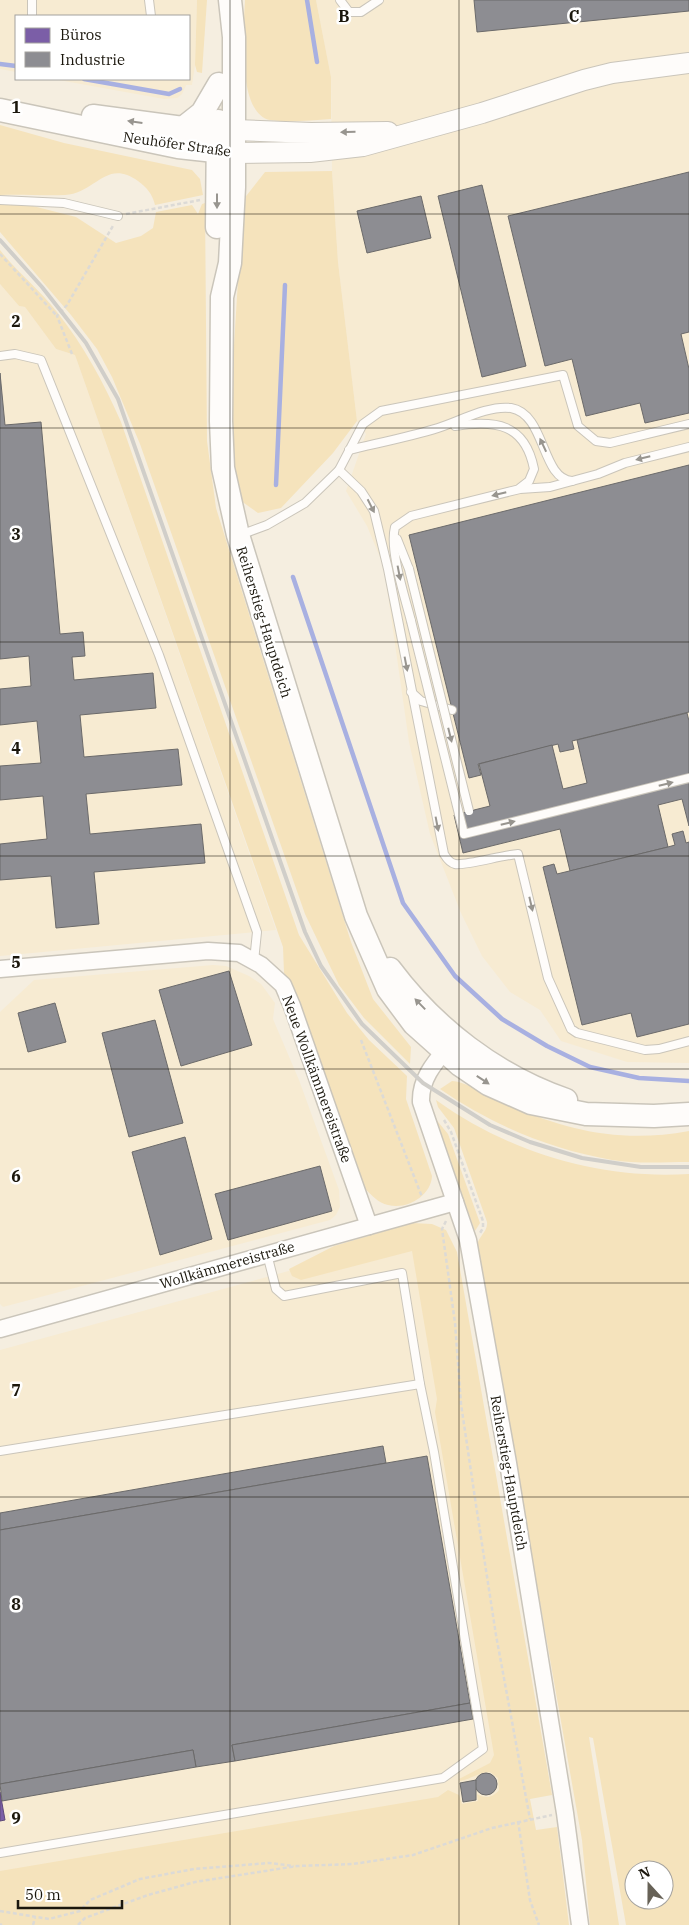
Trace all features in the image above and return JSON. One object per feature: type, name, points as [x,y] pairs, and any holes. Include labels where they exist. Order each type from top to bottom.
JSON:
[{"type":"main road","name":"Reiherstieg-Hauptdeich","points":[[225,0],[219,84],[226,130]]},
{"type":"main road","name":"Reiherstieg-Hauptdeich","points":[[230,0],[234,37],[226,130],[230,263],[222,297],[220,331],[223,468],[238,536],[350,897],[378,971],[388,989],[414,1024],[450,1045],[488,1084],[531,1103],[586,1114],[607,1113],[654,1116],[689,1114]]},
{"type":"main road","points":[[184,128],[202,113],[219,84]]},
{"type":"main road","name":"Neuhöfer Straße","points":[[0,100],[77,114],[184,128],[226,130]]},
{"type":"main road","name":"Neuhöfer Straße","points":[[0,110],[93,131],[178,147],[226,153]]},
{"type":"street","name":"Neuhöfer Straße","points":[[226,153],[337,150],[370,144],[612,73],[689,62]]},
{"type":"street","name":"Neuhöfer Straße","points":[[226,130],[311,133],[414,131]]},
{"type":"street","name":"Neue Wollkämmereistraße","points":[[0,969],[208,951],[239,953],[254,961],[283,985],[298,1021],[369,1226]]},
{"type":"street","name":"Reiherstieg-Hauptdeich","points":[[450,1045],[422,1086],[421,1102],[468,1240],[506,1454],[565,1813],[580,1925]]},
{"type":"street","name":"Wollkämmereistraße","points":[[1,1327],[455,1202]]},
{"type":"lane","points":[[32,0],[32,15]]},
{"type":"lane","points":[[149,0],[151,15]]},
{"type":"lane","points":[[340,0],[349,12],[361,12],[379,0]]},
{"type":"lane","points":[[0,200],[64,203],[118,216]]},
{"type":"lane","points":[[0,356],[15,354],[41,360],[163,664],[257,932],[254,961]]},
{"type":"lane","points":[[238,536],[266,525],[305,503],[339,470],[363,424],[381,411],[563,375],[578,426],[596,441],[610,443],[689,424]]},
{"type":"lane","points":[[349,450],[436,428],[493,410],[513,408],[529,418],[558,474],[572,481]]},
{"type":"lane","points":[[436,428],[480,422],[492,423],[513,430],[526,446],[534,468],[529,481],[520,489]]},
{"type":"lane","points":[[689,447],[625,463],[598,474],[550,487],[520,489],[411,516],[397,524],[394,530],[398,571],[464,834],[689,778]]},
{"type":"lane","points":[[339,470],[361,491],[374,511],[388,569],[410,690],[444,854],[450,862],[461,864],[499,855],[518,854],[548,978],[571,1029],[576,1033],[645,1050],[659,1049],[689,1041]]},
{"type":"lane","points":[[394,530],[408,569],[469,811]]},
{"type":"lane","points":[[410,690],[421,702],[452,710]]},
{"type":"lane","points":[[0,1853],[443,1778],[484,1749],[402,1273],[284,1296],[276,1289],[267,1254]]},
{"type":"lane","points":[[0,1451],[420,1384]]},
{"type":"path","points":[[118,216],[204,199]]},
{"type":"path","points":[[57,316],[68,305],[107,238]]},
{"type":"path","points":[[0,254],[57,316],[72,354]]},
{"type":"path","points":[[361,1040],[419,1191]]},
{"type":"path","points":[[442,1229],[455,1323],[461,1404],[476,1505],[496,1635],[530,1819]]},
{"type":"path","points":[[78,1925],[85,1918],[148,1895],[195,1882],[297,1866],[353,1864],[413,1855],[518,1821],[565,1813]]},
{"type":"path","points":[[518,1821],[530,1900],[539,1925]]},
{"type":"path","points":[[0,1911],[49,1919],[80,1911],[90,1900],[140,1879],[194,1869],[269,1863],[297,1866]]},
{"type":"path","points":[[80,1911],[85,1918]]},
{"type":"path","points":[[33,1925],[35,1918]]},
{"type":"shaded area","points":[[0,0],[197,0],[195,65],[192,85],[186,85],[182,94],[177,98],[164,99],[59,80],[190,80],[190,15],[15,15],[15,72],[0,69]]},
{"type":"shaded area","points":[[197,0],[207,0],[202,73],[197,72],[195,65]]},
{"type":"shaded area","points":[[245,0],[316,0],[331,77],[331,119],[277,121],[270,120],[259,114],[252,102],[244,67]]},
{"type":"shaded area","points":[[316,0],[689,0],[689,1063],[627,1062],[561,1041],[540,1010],[510,992],[482,956],[461,913],[430,834],[409,742],[384,567],[367,526],[346,491],[366,434],[357,421],[338,262],[332,171],[331,77]]},
{"type":"shaded area","points":[[0,125],[64,143],[192,170],[200,179],[203,195],[155,205],[151,194],[138,181],[127,175],[117,173],[109,175],[76,193],[65,195],[0,195]]},
{"type":"shaded area","points":[[332,171],[338,262],[357,421],[333,453],[281,508],[258,513],[237,498],[229,426],[243,200],[265,172]]},
{"type":"shaded area","points":[[0,203],[21,203],[76,217],[116,243],[141,236],[153,228],[156,212],[192,205],[198,214],[202,204],[205,203],[207,441],[216,508],[351,942],[373,999],[411,1047],[410,1064],[364,1018],[339,985],[305,914],[140,444],[112,377],[97,349],[71,315],[0,232]]},
{"type":"shaded area","points":[[0,250],[67,325],[93,365],[121,422],[299,935],[347,1013],[369,1040],[407,1076],[406,1099],[432,1176],[427,1190],[417,1200],[395,1206],[384,1204],[365,1189],[301,1005],[292,984],[284,973],[283,947],[75,355],[56,349],[25,307],[19,306],[0,284]]},
{"type":"shaded area","points":[[0,284],[19,306],[25,307],[56,349],[75,355],[276,930],[0,956]]},
{"type":"shaded area","points":[[213,965],[226,966],[249,976],[261,984],[275,1003],[273,1019],[299,1080],[339,1190],[340,1207],[336,1215],[330,1220],[3,1307],[0,1304],[0,1012],[34,980]]},
{"type":"shaded area","points":[[452,1081],[473,1087],[511,1106],[555,1123],[598,1133],[642,1136],[689,1131],[689,1162],[612,1160],[544,1142],[480,1114],[440,1089]]},
{"type":"shaded area","points":[[436,1100],[493,1134],[524,1148],[556,1159],[622,1172],[656,1175],[689,1174],[689,1925],[626,1925],[593,1738],[589,1737],[619,1925],[590,1925],[582,1840],[477,1246],[479,1239],[486,1229],[487,1222],[454,1128],[438,1107]]},
{"type":"shaded area","points":[[434,1117],[448,1134],[480,1223],[475,1231]]},
{"type":"shaded area","points":[[412,1223],[432,1224],[446,1230],[457,1252],[552,1795],[530,1799],[536,1830],[557,1827],[569,1925],[0,1925],[0,1871],[438,1797],[448,1790],[459,1795],[462,1804],[478,1801],[477,1794],[489,1797],[499,1790],[498,1778],[490,1772],[460,1781],[459,1779],[490,1763],[494,1755],[435,1412],[437,1399],[412,1251],[301,1280],[292,1276],[289,1269],[334,1246]]},
{"type":"shaded area","points":[[420,1235],[507,1800],[0,1886],[0,1350]]},
{"type":"building: Büros","points":[[0,1792],[5,1820],[0,1821]]},
{"type":"building: Industrie","points":[[474,0],[689,0],[689,11],[477,32]]},
{"type":"building: Industrie","points":[[689,172],[689,332],[681,334],[689,369],[689,413],[645,423],[640,403],[586,416],[572,359],[545,366],[508,216]]},
{"type":"building: Industrie","points":[[482,185],[526,366],[482,377],[438,196]]},
{"type":"building: Industrie","points":[[421,196],[431,238],[367,253],[357,211]]},
{"type":"building: Industrie","points":[[0,373],[5,425],[41,422],[60,634],[83,632],[85,656],[72,657],[74,680],[153,673],[156,708],[80,715],[84,757],[178,749],[182,785],[86,794],[90,834],[201,824],[205,863],[94,872],[99,924],[56,928],[51,876],[0,880],[0,844],[47,839],[43,796],[0,800],[0,766],[41,763],[37,721],[0,725],[0,689],[31,686],[29,656],[0,659]]},
{"type":"building: Industrie","points":[[689,465],[689,712],[572,741],[574,749],[560,752],[558,744],[478,764],[481,775],[469,778],[409,535]]},
{"type":"building: Industrie","points":[[687,713],[689,721],[689,826],[682,799],[658,805],[668,847],[570,871],[560,829],[463,853],[454,815],[490,806],[479,764],[552,745],[563,789],[587,783],[577,740]]},
{"type":"building: Industrie","points":[[683,831],[686,843],[689,842],[689,1024],[637,1037],[631,1013],[582,1025],[543,867],[554,864],[557,874],[668,847],[675,845],[672,834]]},
{"type":"building: Industrie","points":[[229,971],[252,1045],[181,1066],[159,990]]},
{"type":"building: Industrie","points":[[55,1003],[66,1042],[28,1052],[18,1013]]},
{"type":"building: Industrie","points":[[155,1020],[183,1123],[129,1137],[102,1033]]},
{"type":"building: Industrie","points":[[185,1137],[212,1239],[160,1255],[132,1152]]},
{"type":"building: Industrie","points":[[320,1166],[332,1211],[228,1240],[215,1194]]},
{"type":"building: Industrie","points":[[383,1446],[386,1463],[0,1530],[0,1513]]},
{"type":"building: Industrie","points":[[427,1456],[470,1703],[232,1745],[235,1761],[196,1767],[193,1750],[0,1784],[0,1530]]},
{"type":"building: Industrie","points":[[470,1703],[473,1719],[235,1761],[232,1745]]},
{"type":"building: Industrie","points":[[193,1750],[196,1767],[2,1801],[0,1784]]},
{"type":"building: Industrie","points":[[482,1773],[490,1773],[497,1780],[497,1788],[490,1795],[482,1795],[475,1788],[475,1780]]},
{"type":"building: Industrie","points":[[476,1780],[476,1800],[463,1802],[460,1783]]},
{"type":"waterway","points":[[307,0],[317,62]]},
{"type":"waterway","points":[[0,64],[15,66]]},
{"type":"waterway","points":[[90,80],[169,94],[180,89]]},
{"type":"waterway","points":[[276,485],[285,285]]},
{"type":"waterway","points":[[293,577],[403,903],[455,976],[502,1019],[547,1046],[590,1067],[639,1078],[689,1081]]},
{"type":"railway","points":[[0,240],[42,287],[86,343],[118,399],[305,932],[321,966],[362,1024],[423,1083],[490,1125],[530,1142],[582,1158],[641,1167],[689,1167]]}]
